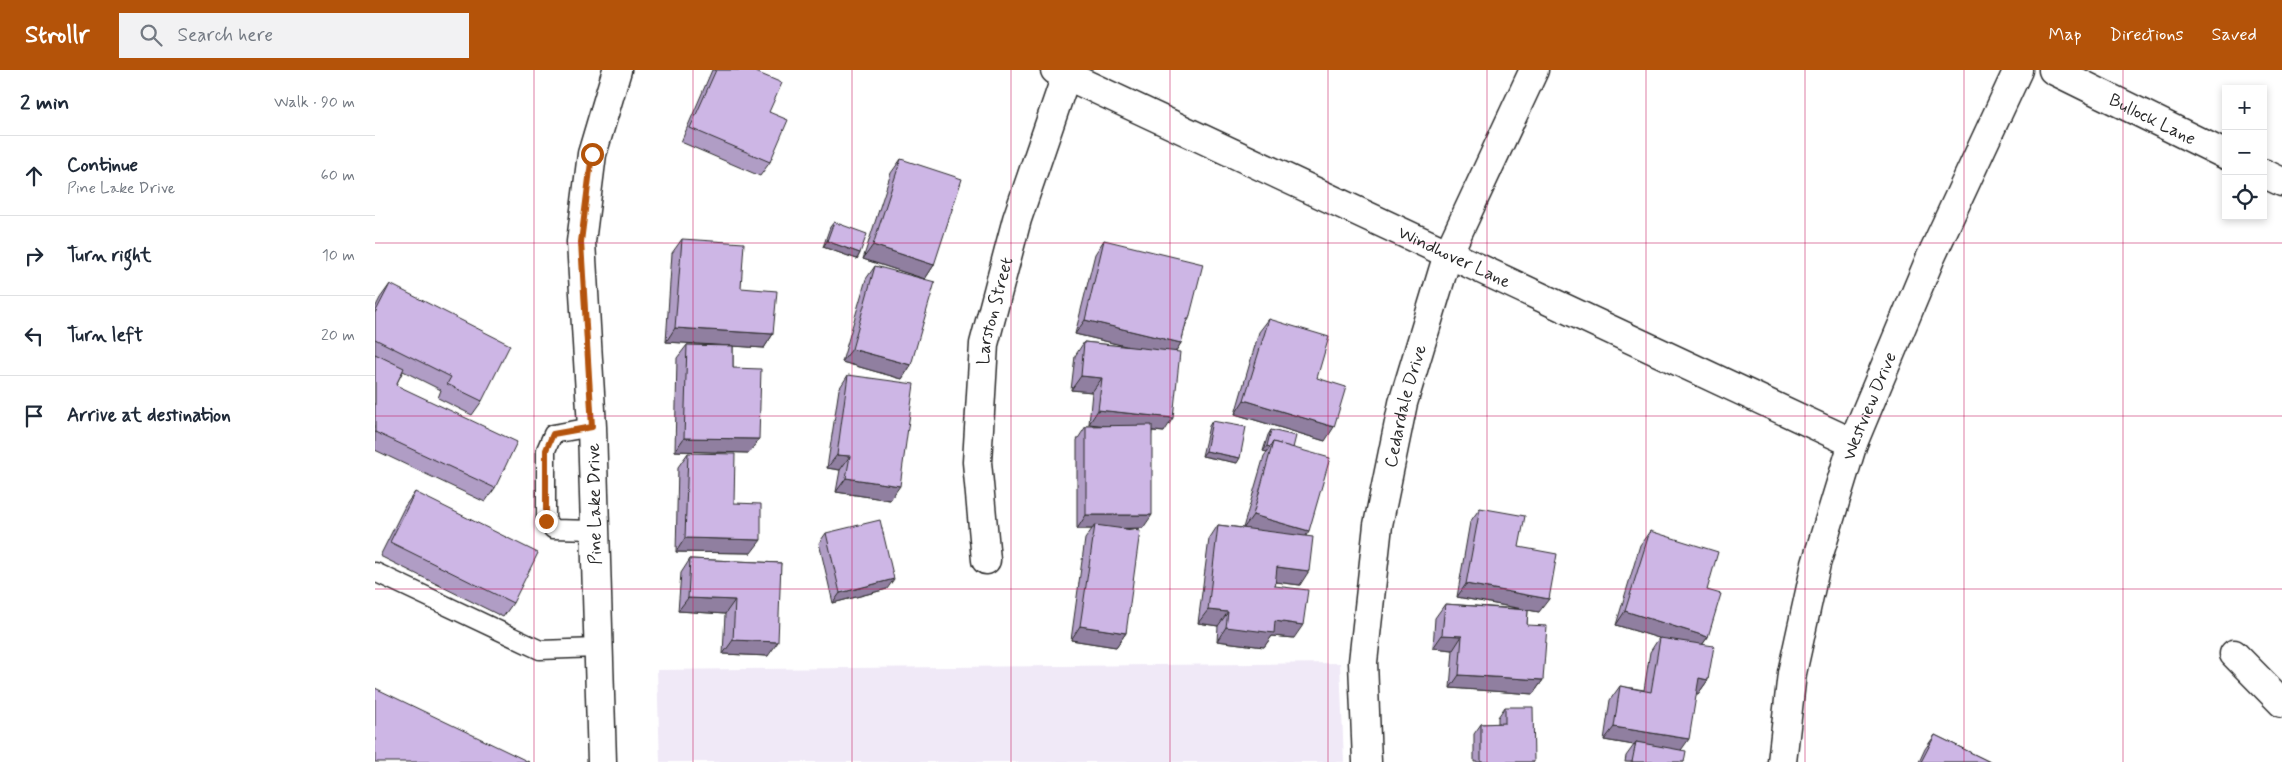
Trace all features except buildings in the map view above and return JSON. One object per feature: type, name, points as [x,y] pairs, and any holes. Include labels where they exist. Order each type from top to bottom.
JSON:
[{"type":"street","name":"Pine Lake Drive","points":[[601,762],[592,427],[581,242],[592,154],[617,70]]},
{"type":"street","name":"Cedardale Drive","points":[[1367,762],[1363,662],[1379,525],[1403,403],[1448,254],[1534,70]]},
{"type":"street","name":"Westview Drive","points":[[1782,762],[1792,673],[1816,564],[1853,443],[1930,259],[2017,70]]},
{"type":"street","name":"Bullock Lane","points":[[2053,70],[2222,153]]},
{"type":"street","name":"Windhover Lane","points":[[1063,72],[1853,443]]},
{"type":"street","name":"Larston Street","points":[[986,560],[977,462],[984,344],[1017,219],[1063,72]]},
{"type":"street","points":[[2267,175],[2282,182]]},
{"type":"street","points":[[2234,654],[2282,703]]},
{"type":"lane","points":[[592,427],[553,434],[546,450],[546,521],[553,530],[595,530]]},
{"type":"lane","points":[[375,572],[540,650],[598,648]]},
{"type":"shaded area","points":[[1340,663],[1344,762],[660,762],[657,670]]},
{"type":"route","points":[[546,521],[546,450],[553,434],[592,427],[581,242],[592,154]]}]
